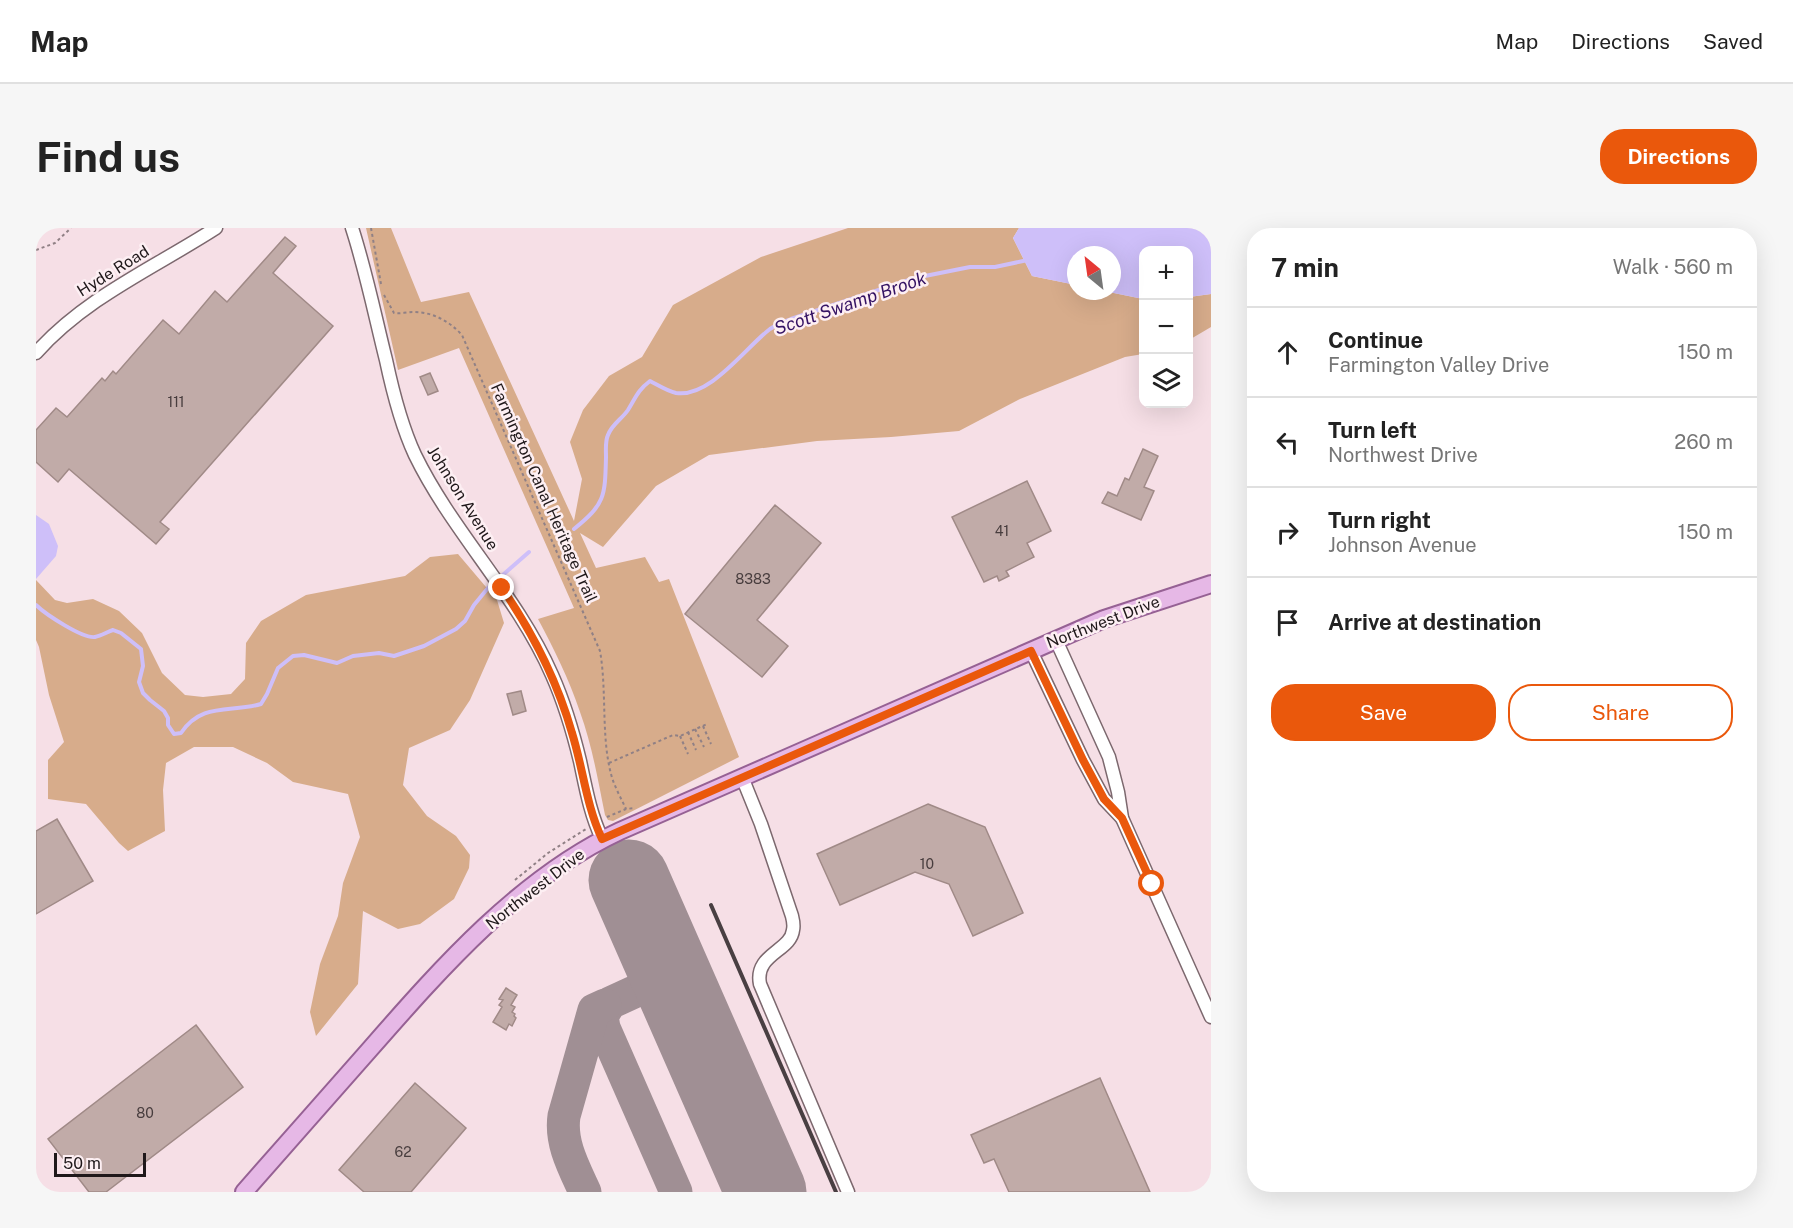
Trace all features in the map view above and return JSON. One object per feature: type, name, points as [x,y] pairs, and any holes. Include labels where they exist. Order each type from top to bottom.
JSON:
[{"type":"main road","name":"Northwest Drive","points":[[244,1192],[413,1000],[474,936],[541,880],[579,853],[602,839],[1104,619],[1211,584]]},
{"type":"street","name":"Hyde Road","points":[[36,352],[63,325],[87,306],[216,228]]},
{"type":"street","name":"Johnson Avenue","points":[[352,228],[365,272],[398,411],[407,437],[430,483],[531,632],[553,677],[573,733],[591,815],[602,839]]},
{"type":"street","points":[[1056,640],[1109,757],[1122,818],[1211,1017]]},
{"type":"street","points":[[1031,651],[1104,799],[1122,818]]},
{"type":"street","points":[[742,777],[780,878],[792,916],[794,931],[790,938],[761,966],[758,976],[760,984],[848,1192]]},
{"type":"path","points":[[36,250],[55,243],[71,228]]},
{"type":"path","name":"Farmington Canal Heritage Trail","points":[[371,228],[383,293],[394,313],[432,314],[453,325],[462,335],[600,651],[604,678],[606,746],[611,774],[626,809],[613,814]]},
{"type":"path","points":[[609,763],[674,735],[680,736],[707,724]]},
{"type":"path","points":[[703,726],[711,744]]},
{"type":"path","points":[[695,729],[704,747]]},
{"type":"path","points":[[688,732],[696,750]]},
{"type":"path","points":[[680,736],[688,754]]},
{"type":"shaded area","points":[[366,228],[391,228],[421,302],[469,292],[574,521],[582,479],[570,442],[583,410],[609,376],[642,357],[673,305],[761,257],[848,228],[1019,228],[1013,238],[1032,276],[1067,283],[1067,300],[1121,300],[1121,294],[1139,298],[1139,355],[1125,357],[1020,399],[959,431],[817,441],[709,455],[656,486],[603,547],[580,533],[596,568],[645,557],[659,582],[669,579],[739,757],[613,821],[608,820],[605,815],[591,750],[576,700],[538,619],[574,608],[459,348],[398,370]]},
{"type":"shaded area","points":[[1019,228],[1211,228],[1211,294],[1193,296],[1193,246],[1139,246],[1139,298],[1121,294],[1121,246],[1067,246],[1067,283],[1032,276],[1013,238]]},
{"type":"shaded area","points":[[1211,294],[1211,327],[1193,338],[1193,300],[1193,296]]},
{"type":"shaded area","points":[[36,515],[49,524],[58,546],[56,556],[36,579]]},
{"type":"shaded area","points":[[458,554],[497,600],[504,623],[470,700],[450,730],[409,748],[403,785],[427,816],[456,836],[470,855],[469,868],[454,899],[420,924],[398,929],[363,911],[358,984],[316,1036],[310,1012],[320,964],[338,916],[343,883],[360,837],[348,794],[293,782],[267,763],[233,747],[194,747],[166,763],[163,790],[165,831],[128,851],[86,804],[48,799],[48,760],[64,742],[49,695],[36,640],[36,580],[55,600],[67,603],[93,599],[119,611],[142,633],[162,673],[185,695],[203,697],[231,694],[245,679],[246,643],[261,621],[306,595],[405,576],[430,557]]},
{"type":"building","points":[[285,237],[296,246],[273,273],[333,326],[160,522],[169,529],[156,544],[69,469],[58,482],[36,462],[36,430],[56,408],[67,417],[102,378],[105,381],[113,371],[116,374],[163,320],[179,334],[215,291],[227,302]]},
{"type":"building","points":[[430,373],[438,391],[428,395],[420,377]]},
{"type":"building","points":[[1143,449],[1158,456],[1144,487],[1154,491],[1141,520],[1102,503],[1108,492],[1117,496],[1125,478],[1129,480]]},
{"type":"building","points":[[1027,481],[1051,531],[1027,543],[1034,557],[1006,571],[1009,576],[999,581],[997,576],[984,582],[952,517]]},
{"type":"building","points":[[775,505],[821,543],[757,620],[788,646],[762,677],[685,614]]},
{"type":"building","points":[[521,691],[526,711],[513,715],[507,694]]},
{"type":"building","points":[[928,804],[985,827],[1023,913],[973,936],[949,884],[915,872],[840,905],[817,854]]},
{"type":"building","points":[[57,819],[93,881],[36,914],[36,831]]},
{"type":"building","points":[[506,988],[517,995],[511,1005],[515,1007],[512,1012],[516,1018],[512,1026],[509,1024],[506,1030],[493,1022],[502,1007],[499,1005],[503,1000],[499,999]]},
{"type":"building","points":[[196,1025],[243,1087],[106,1192],[89,1192],[48,1139]]},
{"type":"building","points":[[1100,1078],[1150,1192],[1009,1192],[994,1159],[984,1163],[971,1135]]},
{"type":"building","points":[[415,1083],[466,1128],[411,1192],[364,1192],[339,1170]]},
{"type":"waterway","name":"Scott Swamp Brook","points":[[574,529],[592,513],[604,491],[606,443],[610,431],[650,381],[676,393],[702,388],[726,370],[770,329],[791,319],[915,278],[970,267],[995,267],[1028,260]]},
{"type":"waterway","name":"Scott Swamp Brook","points":[[36,605],[55,620],[89,637],[100,636],[113,630],[121,633],[141,649],[143,666],[139,682],[143,693],[164,711],[168,718],[168,725],[174,734],[181,733],[189,723],[207,713],[261,704],[278,668],[293,656],[304,655],[337,663],[353,656],[379,653],[394,656],[424,646],[456,629],[465,621],[488,588],[529,552]]},
{"type":"taxiway","points":[[671,975],[610,1003],[602,1016],[604,1028],[676,1192]]},
{"type":"taxiway","points":[[585,1192],[566,1146],[564,1116],[594,1010],[605,1005]]},
{"type":"runway","points":[[629,880],[766,1192]]},
{"type":"railway","points":[[711,905],[836,1192]]},
{"type":"route","points":[[502,588],[531,632],[553,677],[573,733],[591,815],[602,839],[1031,651],[1083,760],[1104,799],[1122,818],[1152,884]]}]
